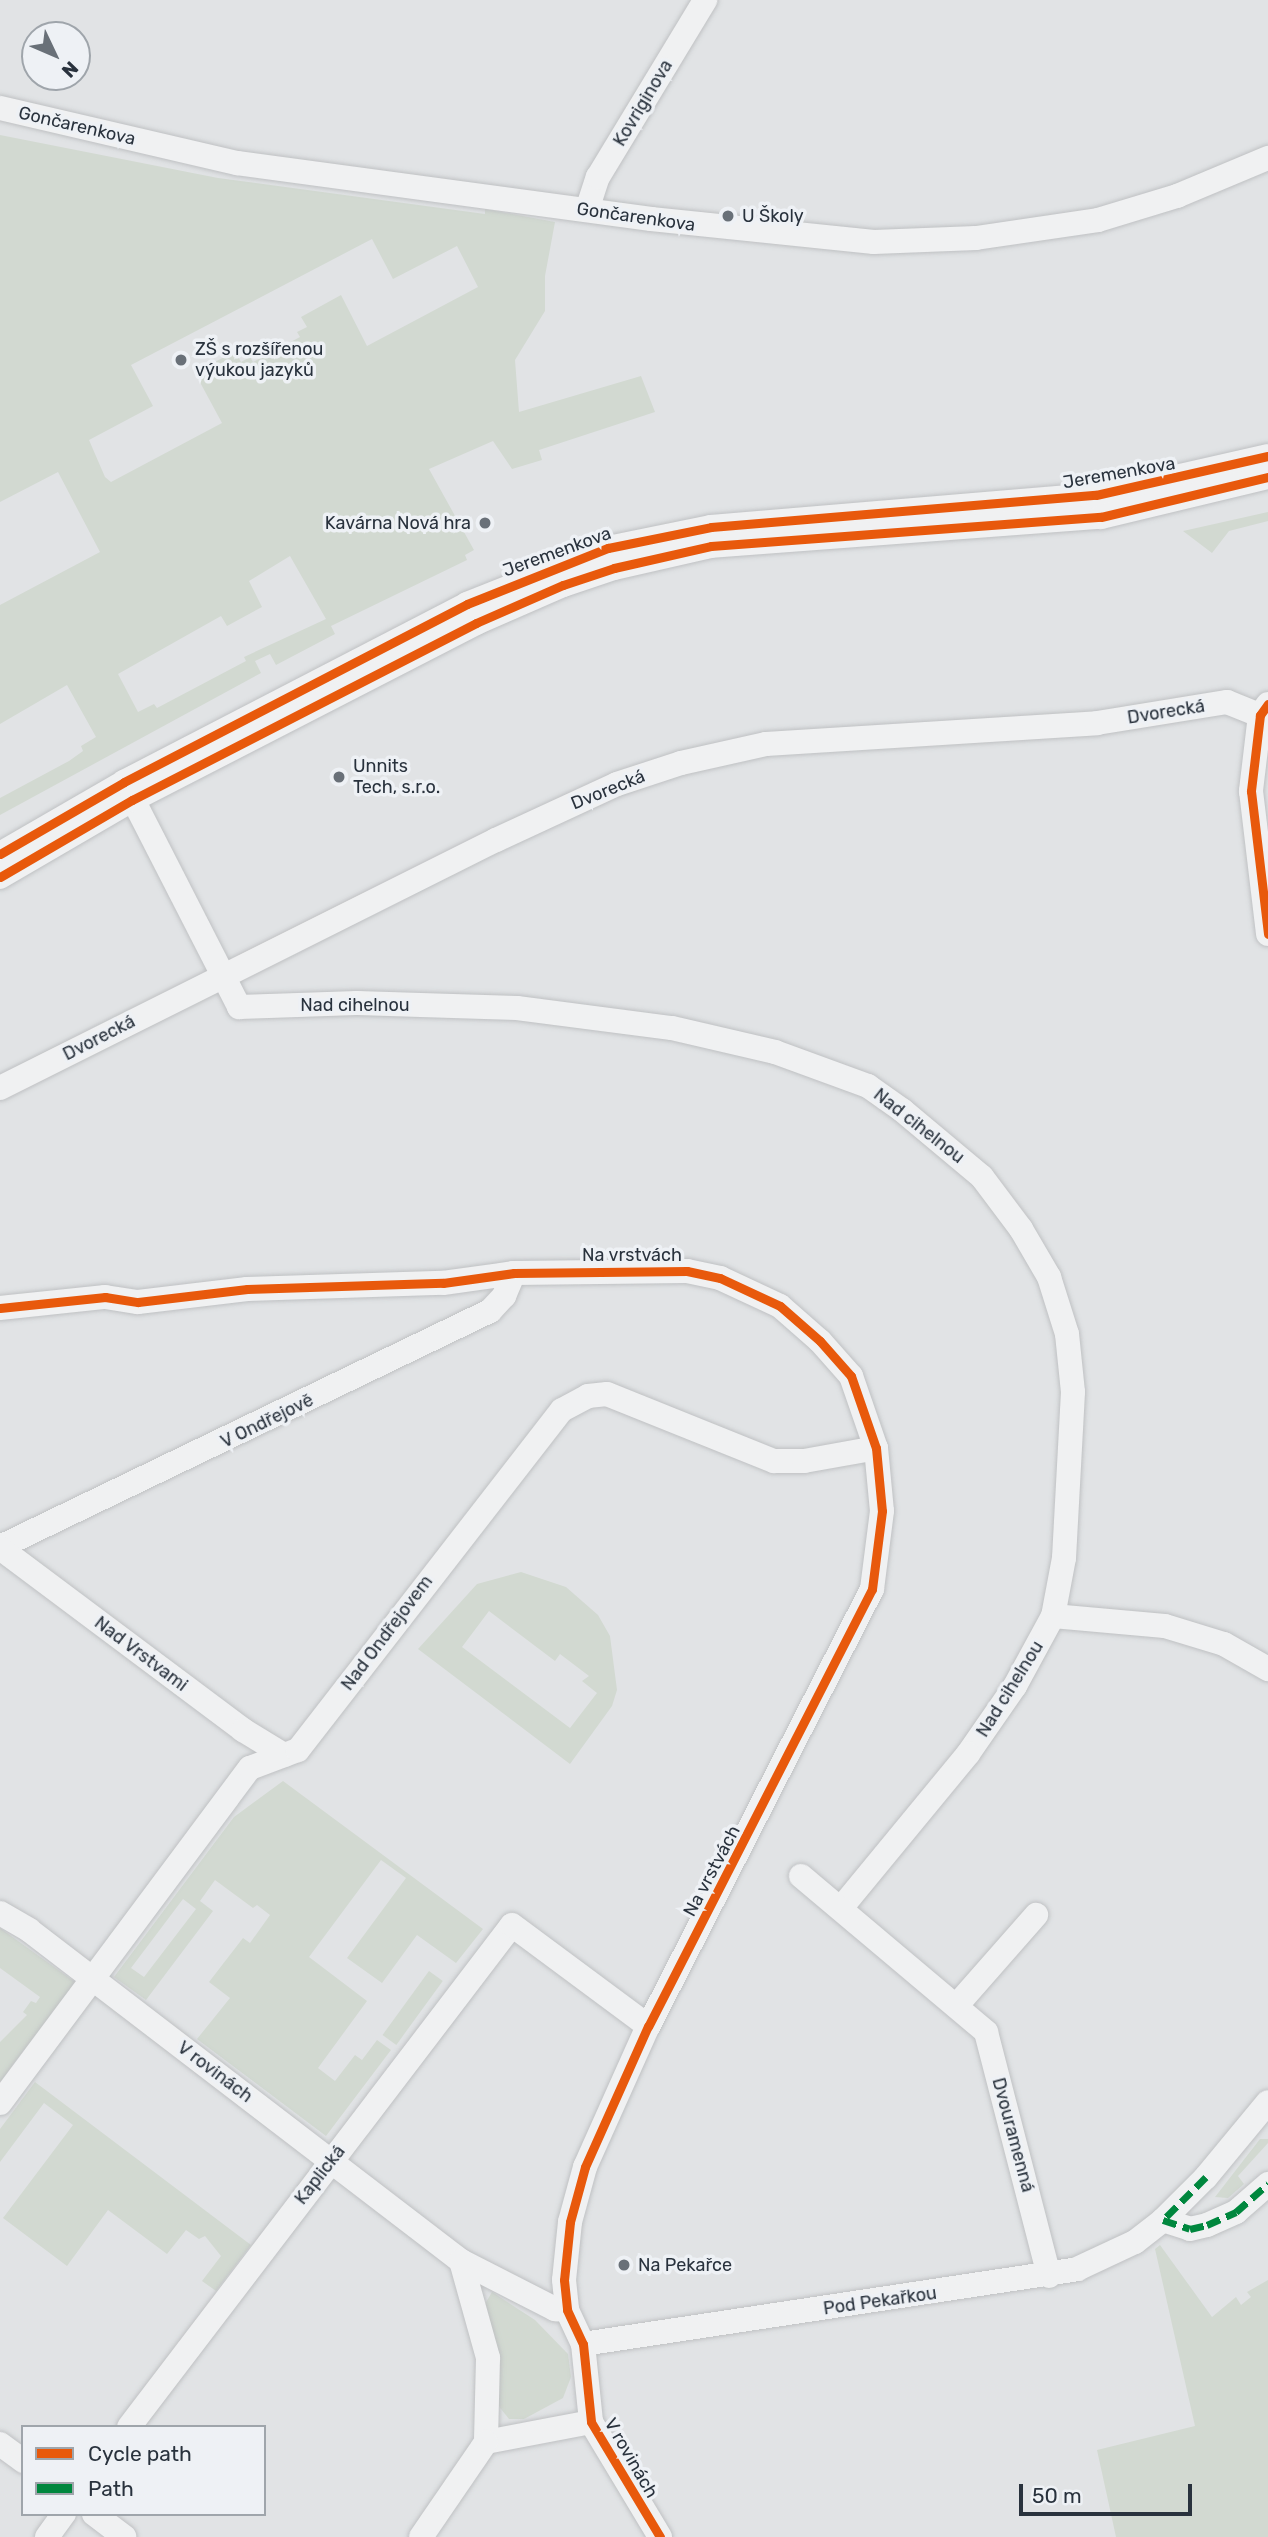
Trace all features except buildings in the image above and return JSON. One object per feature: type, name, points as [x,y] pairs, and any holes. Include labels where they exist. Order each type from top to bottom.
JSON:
[{"type":"street","name":"Kovriginova","points":[[587,210],[598,177],[705,0]]},
{"type":"street","name":"Gončarenkova","points":[[0,108],[237,163],[800,237],[921,243],[1098,220],[1177,196],[1268,158]]},
{"type":"street","name":"Jeremenkova","points":[[0,854],[471,614],[555,566],[667,534],[1059,500],[1173,480],[1268,456]]},
{"type":"street","name":"Jeremenkova","points":[[471,614],[563,585],[711,546],[1101,517],[1268,477]]},
{"type":"street","name":"Dvorecká","points":[[0,1088],[617,784],[727,751],[854,736],[1097,723],[1227,702],[1264,709]]},
{"type":"street","points":[[1264,709],[1251,791],[1268,934]]},
{"type":"street","name":"Jeremenkova","points":[[0,877],[128,791]]},
{"type":"street","name":"Nad cihelnou","points":[[128,791],[239,1007],[357,1003],[517,1008],[697,1034],[775,1052],[868,1086],[945,1142],[982,1177],[1021,1229],[1048,1277],[1067,1334],[1073,1392],[1067,1508],[1053,1616],[1015,1686],[968,1754],[841,1908]]},
{"type":"street","name":"Na vrstvách","points":[[0,1308],[105,1297],[138,1302],[247,1289],[443,1283],[514,1273],[687,1271],[752,1291],[805,1326],[844,1366],[861,1397],[876,1448],[880,1547],[865,1609],[648,2026],[585,2167],[566,2250],[567,2310]]},
{"type":"street","name":"V Ondřejově","points":[[0,1547],[490,1311],[505,1296],[514,1273]]},
{"type":"street","name":"Nad Ondřejovem","points":[[0,2103],[250,1768],[298,1750],[537,1438],[575,1401],[607,1394],[774,1461],[804,1461],[876,1448]]},
{"type":"street","name":"Nad Vrstvami","points":[[0,1547],[243,1730],[284,1755]]},
{"type":"street","points":[[1053,1616],[1165,1626],[1224,1644],[1268,1669]]},
{"type":"street","name":"Dvouramenná","points":[[800,1876],[986,2032],[1049,2276]]},
{"type":"street","name":"V rovinách","points":[[0,1913],[93,1979],[461,2261],[555,2309],[567,2310],[583,2344],[591,2422],[660,2537]]},
{"type":"street","points":[[957,2005],[1036,1915]]},
{"type":"street","name":"Kaplická","points":[[132,2425],[512,1925],[648,2026]]},
{"type":"street","name":"Pod Pekařkou","points":[[583,2344],[1049,2276],[1105,2258],[1163,2220],[1263,2110]]},
{"type":"street","points":[[1163,2220],[1190,2229],[1207,2225],[1236,2212],[1268,2184]]},
{"type":"street","points":[[421,2537],[486,2442],[488,2358],[461,2261]]},
{"type":"street","name":"V rovinách","points":[[486,2442],[591,2422]]},
{"type":"street","points":[[0,2444],[21,2460]]},
{"type":"street","points":[[47,2537],[63,2516]]},
{"type":"street","points":[[97,2516],[124,2537]]},
{"type":"shaded area","points":[[0,135],[218,178],[485,214],[485,209],[555,222],[545,276],[545,311],[515,360],[519,412],[641,376],[655,412],[539,450],[542,460],[512,469],[493,441],[429,469],[474,550],[465,555],[467,560],[331,626],[335,634],[276,665],[270,654],[255,661],[261,673],[0,815],[0,798],[69,761],[83,751],[81,746],[96,737],[67,685],[0,724],[0,605],[100,552],[58,472],[0,502]],"holes":[[[372,239],[393,279],[457,246],[478,287],[367,346],[341,295],[301,317],[307,327],[297,332],[300,337],[253,362],[250,357],[241,362],[235,351],[195,373],[222,423],[111,482],[105,477],[89,440],[153,406],[131,365]],[[290,556],[326,619],[244,657],[246,661],[157,708],[154,704],[138,712],[118,674],[221,616],[227,626],[262,607],[249,581]]]},
{"type":"shaded area","points":[[1268,512],[1268,521],[1229,531],[1212,553],[1183,531]]},
{"type":"shaded area","points":[[521,1572],[566,1587],[598,1615],[610,1636],[617,1690],[612,1706],[570,1764],[418,1649],[477,1584]],"holes":[[[489,1611],[555,1661],[560,1654],[589,1676],[582,1681],[597,1693],[570,1728],[462,1647]]]},
{"type":"shaded area","points":[[283,1781],[483,1929],[456,1963],[417,1935],[382,1983],[347,1958],[406,1878],[381,1860],[309,1957],[367,2001],[318,2068],[335,2081],[355,2055],[362,2060],[377,2040],[391,2050],[326,2136],[197,2039],[230,1998],[209,1982],[243,1938],[250,1943],[270,1915],[257,1905],[253,1908],[215,1880],[200,1901],[213,1911],[146,2000],[114,1977],[234,1817]],"holes":[[[183,1899],[196,1909],[144,1977],[131,1968]]]},
{"type":"shaded area","points":[[0,1928],[75,1982],[0,2082],[0,2042],[27,2015],[23,2012],[31,2001],[36,2003],[40,1997],[0,1968]]},
{"type":"shaded area","points":[[429,1971],[443,1981],[396,2045],[383,2035]]},
{"type":"shaded area","points":[[35,2082],[251,2245],[216,2291],[202,2281],[221,2256],[205,2236],[199,2239],[186,2230],[167,2254],[108,2210],[67,2266],[3,2218],[73,2125],[44,2103],[0,2162],[0,2129]]},
{"type":"shaded area","points":[[1260,2139],[1268,2139],[1268,2143],[1238,2176],[1244,2184],[1228,2198],[1215,2197]]},
{"type":"shaded area","points":[[1160,2245],[1212,2317],[1236,2297],[1241,2305],[1251,2297],[1247,2292],[1268,2280],[1268,2537],[1116,2537],[1097,2450],[1195,2426],[1155,2249]]},
{"type":"shaded area","points":[[492,2292],[535,2320],[568,2354],[571,2377],[563,2398],[524,2419],[509,2419],[497,2404],[485,2304]]},
{"type":"marked path","points":[[1206,2177],[1163,2220],[1190,2229],[1207,2225],[1236,2212],[1268,2184]]},
{"type":"cycle path","points":[[0,854],[124,782],[467,604],[608,548],[711,527],[1096,495],[1268,456]]},
{"type":"cycle path","points":[[0,877],[132,800],[476,623],[563,585],[614,568],[711,546],[1101,517],[1268,477]]},
{"type":"cycle path","points":[[1268,704],[1260,715],[1251,791],[1268,934]]},
{"type":"cycle path","points":[[0,1308],[105,1297],[138,1302],[247,1289],[443,1283],[514,1273],[687,1271],[720,1278],[780,1306],[820,1341],[851,1376],[876,1448],[882,1511],[872,1589],[648,2026],[585,2167],[570,2222],[564,2280],[567,2310],[583,2344],[591,2422],[660,2537]]},
{"type":"place","name":"U Školy","points":[[728,216]]},
{"type":"place","name":"ZŠ s rozšířenou výukou jazyků","points":[[181,360]]},
{"type":"place","name":"Kavárna Nová hra","points":[[485,523]]},
{"type":"place","name":"Unnits Tech, s.r.o.","points":[[339,777]]},
{"type":"place","name":"Na Pekařce","points":[[624,2265]]}]
